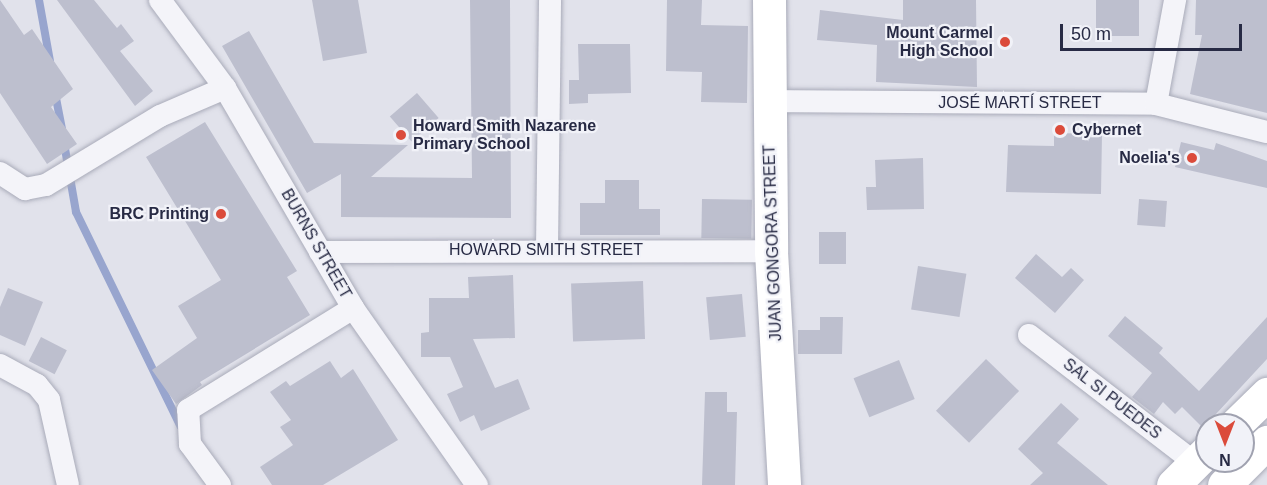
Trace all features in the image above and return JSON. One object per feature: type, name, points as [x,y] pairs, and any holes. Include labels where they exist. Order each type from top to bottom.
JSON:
[{"type":"main road","name":"JUAN GONGORA STREET","points":[[769,0],[771,251],[784,485]]},
{"type":"main road","points":[[1247,413],[1267,394]]},
{"type":"main road","points":[[1227,484],[1267,442]]},
{"type":"street","name":"BURNS STREET","points":[[160,0],[225,88],[353,308],[477,485]]},
{"type":"street","points":[[547,249],[550,0]]},
{"type":"street","points":[[1156,104],[1175,0]]},
{"type":"street","points":[[0,173],[25,189],[46,185],[160,116],[225,88]]},
{"type":"street","name":"JOSÉ MARTÍ STREET","points":[[769,101],[1156,104],[1267,132]]},
{"type":"street","name":"HOWARD SMITH STREET","points":[[320,252],[547,249],[771,251]]},
{"type":"street","points":[[220,485],[190,444],[188,410],[353,308]]},
{"type":"street","name":"SAL SI PUEDES","points":[[1029,335],[1192,466]]},
{"type":"street","points":[[0,365],[37,385],[49,400],[68,485]]},
{"type":"building","points":[[0,0],[24,35],[32,29],[73,89],[51,107],[77,144],[47,164],[0,93]]},
{"type":"building","points":[[57,0],[94,0],[117,28],[121,24],[134,41],[120,51],[153,91],[135,106]]},
{"type":"building","points":[[312,0],[358,0],[367,53],[323,61]]},
{"type":"building","points":[[470,0],[510,0],[511,218],[341,217],[341,174],[307,193],[222,46],[249,31],[314,143],[408,145],[371,177],[472,178]]},
{"type":"building","points":[[667,0],[702,0],[701,25],[748,26],[747,103],[701,102],[702,72],[666,71]]},
{"type":"building","points":[[903,0],[976,0],[977,87],[876,82],[877,45],[817,40],[820,10],[903,20]]},
{"type":"building","points":[[1096,0],[1139,0],[1139,36],[1096,36]]},
{"type":"building","points":[[1196,0],[1267,0],[1267,113],[1190,94],[1202,35],[1195,35]]},
{"type":"building","points":[[578,44],[630,44],[631,93],[588,94],[588,103],[569,104],[569,80],[579,80]]},
{"type":"building","points":[[417,93],[439,118],[411,142],[390,117]]},
{"type":"building","name":"BRC Printing","points":[[205,122],[297,271],[287,277],[310,315],[200,382],[202,385],[176,404],[152,370],[197,338],[178,306],[221,280],[146,157]]},
{"type":"building","points":[[1054,133],[1102,134],[1101,194],[1006,192],[1008,145],[1054,146]]},
{"type":"building","points":[[1181,142],[1214,150],[1216,143],[1267,161],[1267,188],[1175,167]]},
{"type":"building","points":[[923,158],[924,209],[867,210],[866,187],[876,187],[875,160]]},
{"type":"building","points":[[605,180],[639,180],[639,209],[660,209],[660,235],[580,235],[580,203],[605,203]]},
{"type":"building","points":[[702,199],[752,200],[751,239],[701,238]]},
{"type":"building","points":[[1139,199],[1167,201],[1165,227],[1137,225]]},
{"type":"building","points":[[819,232],[846,232],[846,264],[819,264]]},
{"type":"building","points":[[1036,254],[1062,277],[1071,268],[1084,280],[1055,313],[1015,278]]},
{"type":"building","points":[[918,266],[966,274],[960,317],[911,309]]},
{"type":"building","points":[[513,275],[515,338],[473,339],[495,388],[518,379],[530,409],[481,431],[474,415],[460,422],[447,394],[463,387],[450,357],[421,357],[421,333],[429,332],[429,298],[469,298],[468,277]]},
{"type":"building","points":[[643,281],[645,339],[573,341],[571,284]]},
{"type":"building","points":[[8,288],[43,302],[25,346],[0,335],[0,307]]},
{"type":"building","points":[[742,294],[746,337],[710,340],[706,297]]},
{"type":"building","points":[[1125,316],[1163,348],[1159,353],[1199,391],[1267,317],[1267,359],[1217,413],[1195,413],[1195,420],[1182,407],[1175,414],[1163,402],[1154,414],[1132,397],[1152,373],[1108,336]]},
{"type":"building","points":[[820,317],[843,317],[842,354],[798,354],[798,330],[820,330]]},
{"type":"building","points":[[41,337],[67,350],[55,374],[29,361]]},
{"type":"building","points":[[986,359],[1019,391],[969,443],[936,411]]},
{"type":"building","points":[[899,360],[915,399],[869,417],[854,378]]},
{"type":"building","points":[[330,361],[341,378],[353,369],[398,440],[323,485],[272,485],[260,467],[293,445],[280,427],[291,420],[270,392],[286,381],[290,386]]},
{"type":"building","points":[[705,392],[727,392],[727,412],[737,412],[735,485],[702,485]]},
{"type":"building","points":[[1061,403],[1079,419],[1057,443],[1108,485],[1030,485],[1043,473],[1018,449]]},
{"type":"waterway","points":[[39,0],[50,61]]},
{"type":"waterway","points":[[55,93],[62,129]]},
{"type":"waterway","points":[[64,143],[76,212],[181,427]]},
{"type":"place","name":"Mount Carmel High School","points":[[1005,42]]},
{"type":"place","name":"Cybernet","points":[[1060,130]]},
{"type":"place","name":"Howard Smith Nazarene Primary School","points":[[401,135]]},
{"type":"place","name":"Noelia's","points":[[1192,158]]},
{"type":"place","name":"BRC Printing","points":[[221,214]]}]
